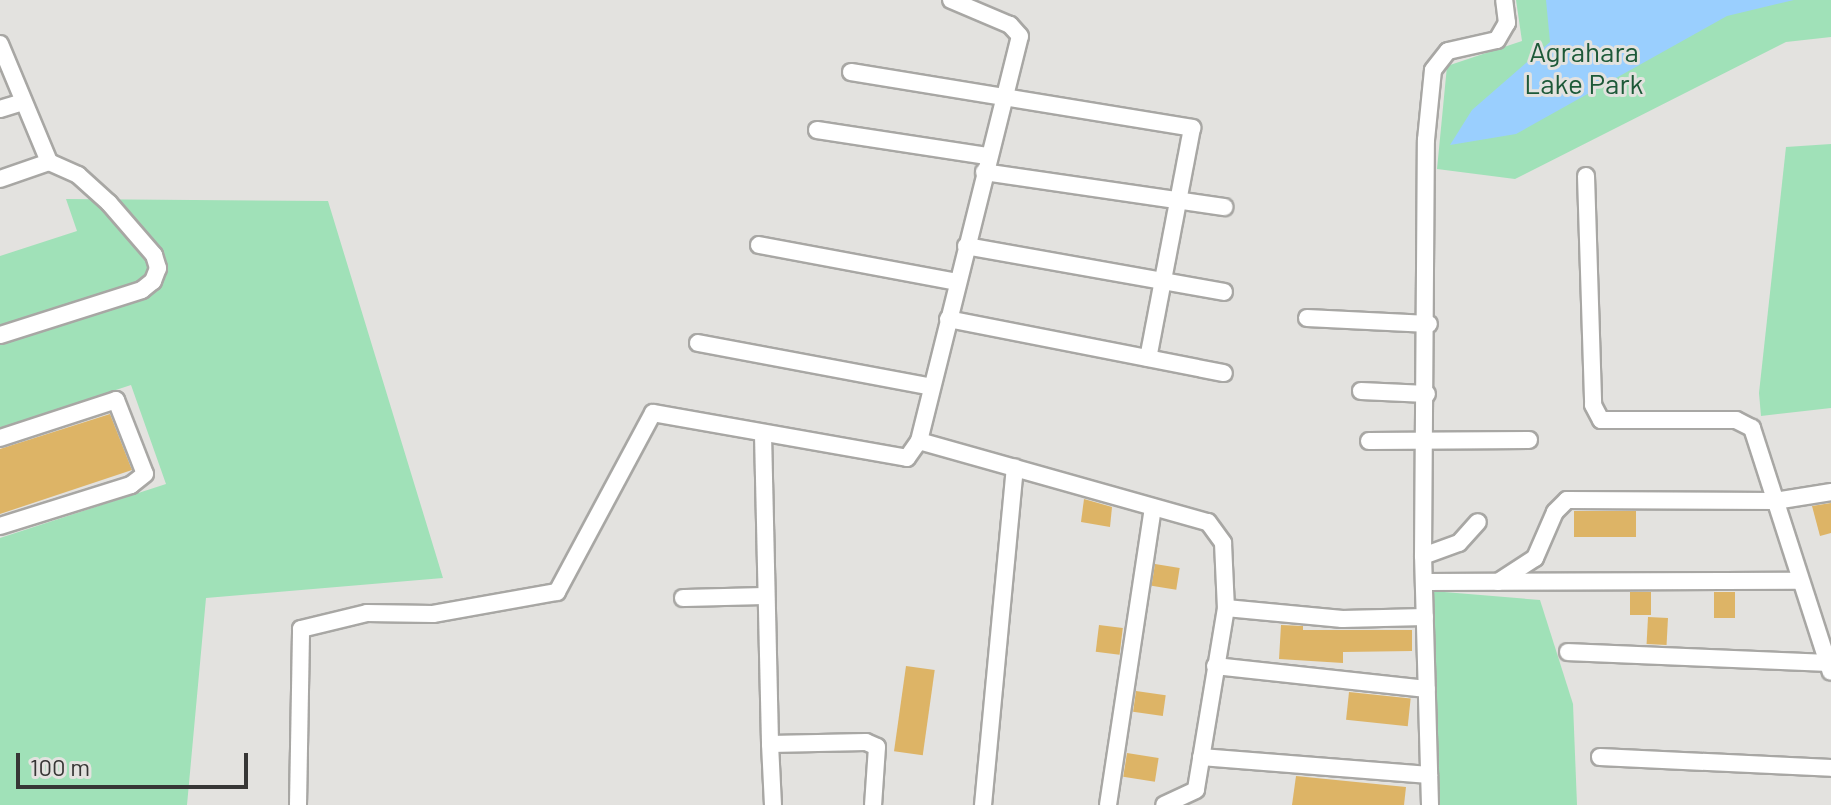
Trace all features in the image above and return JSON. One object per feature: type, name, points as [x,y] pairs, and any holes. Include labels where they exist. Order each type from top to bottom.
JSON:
[{"type":"street","points":[[298,805],[301,629],[367,613],[433,614],[549,597],[562,585],[649,416],[660,412],[763,434],[907,458],[919,441],[1002,96],[1020,36],[1010,25],[951,0]]},
{"type":"street","points":[[1430,805],[1423,556],[1429,324],[1426,140],[1433,70],[1448,51],[1497,40],[1507,23],[1504,0]]},
{"type":"street","points":[[0,44],[20,103],[49,162],[78,175],[109,203],[154,255],[158,268],[153,281],[142,290],[0,335]]},
{"type":"street","points":[[851,72],[1192,128],[1148,358]]},
{"type":"street","points":[[0,109],[20,103]]},
{"type":"street","points":[[817,130],[1177,204],[1224,207]]},
{"type":"street","points":[[0,179],[49,162]]},
{"type":"street","points":[[1568,652],[1829,667],[1798,581],[1752,428],[1736,420],[1601,420],[1593,405],[1586,176]]},
{"type":"street","points":[[759,245],[957,282]]},
{"type":"street","points":[[966,246],[1224,292]]},
{"type":"street","points":[[1307,318],[1429,324]]},
{"type":"street","points":[[948,319],[1224,373]]},
{"type":"street","points":[[698,343],[932,387]]},
{"type":"street","points":[[1361,391],[1427,394]]},
{"type":"street","points":[[0,438],[116,400],[145,474],[131,485],[0,526]]},
{"type":"street","points":[[763,434],[773,805]]},
{"type":"street","points":[[1369,441],[1426,438],[1529,440]]},
{"type":"street","points":[[919,441],[1208,522],[1223,543],[1226,608],[1196,790],[1164,805]]},
{"type":"street","points":[[983,805],[1015,468]]},
{"type":"street","points":[[1498,582],[1535,558],[1555,512],[1567,500],[1775,501],[1831,492]]},
{"type":"street","points":[[1108,805],[1153,507]]},
{"type":"street","points":[[1423,556],[1459,543],[1478,522]]},
{"type":"street","points":[[1424,582],[1798,581]]},
{"type":"street","points":[[683,598],[766,596]]},
{"type":"street","points":[[1226,608],[1342,619],[1425,617]]},
{"type":"street","points":[[1215,666],[1427,689]]},
{"type":"street","points":[[770,744],[866,742],[877,747],[873,805]]},
{"type":"street","points":[[1201,757],[1429,775]]},
{"type":"street","points":[[1600,757],[1831,768]]},
{"type":"green space","name":"Agrahara Lake Park","points":[[1516,0],[1831,0],[1831,37],[1786,42],[1515,179],[1437,169],[1447,66],[1522,41]]},
{"type":"green space","points":[[1831,144],[1831,408],[1761,416],[1759,393],[1786,147]]},
{"type":"green space","points":[[66,199],[328,201],[443,578],[206,598],[187,805],[0,805],[0,538],[166,484],[131,385],[0,428],[0,256],[77,231]]},
{"type":"green space","points":[[1432,591],[1540,600],[1573,704],[1577,805],[1437,805]]},
{"type":"water","points":[[1546,0],[1794,0],[1727,16],[1516,134],[1450,145],[1472,110],[1550,42]]},
{"type":"building","points":[[110,414],[132,470],[0,514],[0,449]]},
{"type":"building","points":[[1084,499],[1112,507],[1110,527],[1081,522]]},
{"type":"building","points":[[1831,503],[1831,533],[1820,536],[1812,506]]},
{"type":"building","points":[[1574,511],[1636,511],[1636,537],[1574,537]]},
{"type":"building","points":[[1155,564],[1180,568],[1176,590],[1152,586]]},
{"type":"building","points":[[1630,592],[1651,592],[1651,615],[1630,615]]},
{"type":"building","points":[[1714,592],[1735,592],[1735,618],[1714,618]]},
{"type":"building","points":[[1648,617],[1668,618],[1667,645],[1647,644]]},
{"type":"building","points":[[1099,625],[1123,628],[1120,655],[1096,652]]},
{"type":"building","points":[[1281,625],[1303,626],[1303,630],[1412,630],[1412,651],[1343,652],[1343,663],[1279,659]]},
{"type":"building","points":[[906,666],[935,670],[923,755],[894,751]]},
{"type":"building","points":[[1136,691],[1166,695],[1163,716],[1133,712]]},
{"type":"building","points":[[1349,692],[1411,698],[1408,726],[1346,720]]},
{"type":"building","points":[[1127,753],[1159,758],[1155,782],[1123,777]]},
{"type":"building","points":[[1296,776],[1406,787],[1404,805],[1292,805]]}]
